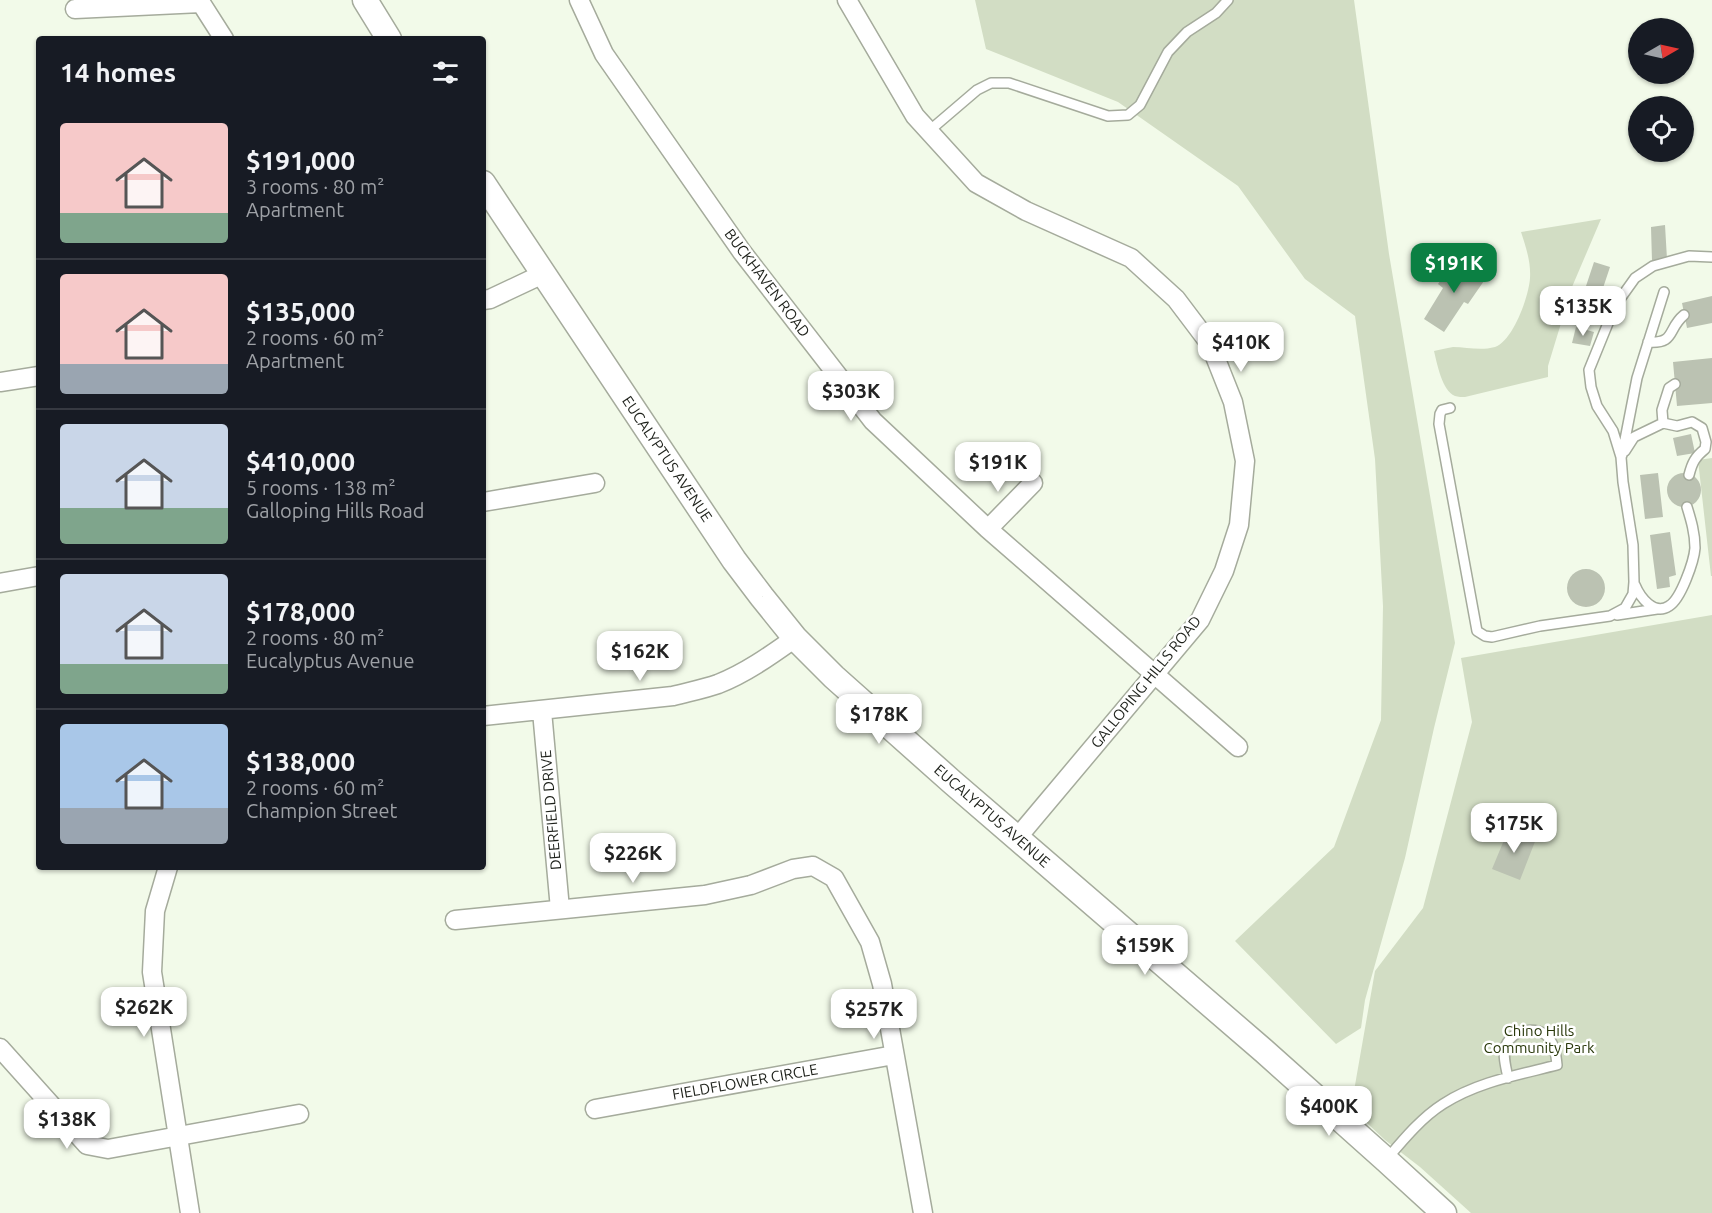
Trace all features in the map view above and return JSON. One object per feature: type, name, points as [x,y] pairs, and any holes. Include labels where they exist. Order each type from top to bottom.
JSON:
[{"type":"street","points":[[365,0],[387,36]]},
{"type":"street","name":"BUCKHAVEN ROAD","points":[[579,0],[604,54],[741,252],[873,421],[988,529],[1239,747]]},
{"type":"street","name":"GALLOPING HILLS ROAD","points":[[847,0],[915,116],[976,183],[1026,211],[1131,258],[1176,299],[1210,344],[1233,402],[1245,460],[1239,525],[1224,571],[1200,620],[1017,838]]},
{"type":"street","points":[[75,9],[201,3],[222,36]]},
{"type":"street","name":"EUCALYPTUS AVENUE","points":[[486,188],[734,560],[795,638],[834,677],[1444,1213]]},
{"type":"street","points":[[486,300],[543,274]]},
{"type":"street","points":[[0,382],[36,376]]},
{"type":"street","points":[[486,501],[594,483]]},
{"type":"street","points":[[988,529],[1033,483]]},
{"type":"street","points":[[0,583],[36,577]]},
{"type":"street","points":[[486,716],[673,696],[695,691],[736,676],[795,638]]},
{"type":"street","name":"DEERFIELD DRIVE","points":[[542,711],[560,909]]},
{"type":"street","points":[[455,920],[705,896],[751,885],[793,869],[813,866],[834,878],[870,942],[882,984],[923,1213]]},
{"type":"street","points":[[167,870],[154,912],[152,972],[190,1213]]},
{"type":"street","points":[[0,1048],[87,1145],[108,1149],[299,1114]]},
{"type":"street","name":"FIELDFLOWER CIRCLE","points":[[594,1109],[894,1055]]},
{"type":"lane","points":[[929,131],[977,90],[991,82],[1009,83],[1108,116],[1128,115],[1140,105],[1168,52],[1187,32],[1216,13],[1228,0]]},
{"type":"lane","points":[[1610,616],[1625,608],[1633,594],[1633,545],[1621,457],[1612,431],[1597,406],[1589,370],[1615,306],[1635,278],[1653,266],[1689,256],[1712,257]]},
{"type":"lane","points":[[1621,457],[1637,378],[1664,292]]},
{"type":"lane","points":[[1648,342],[1660,343],[1666,339],[1684,315]]},
{"type":"lane","points":[[1663,423],[1662,410],[1668,388],[1675,384]]},
{"type":"lane","points":[[1450,408],[1442,410],[1439,424],[1477,631],[1485,636],[1492,637],[1540,626],[1669,607],[1676,599],[1691,568],[1695,537],[1687,507]]},
{"type":"lane","points":[[1621,457],[1634,437],[1663,423],[1677,426],[1692,422],[1702,428],[1706,442],[1705,449],[1691,464],[1689,475]]},
{"type":"lane","points":[[1634,582],[1645,602],[1659,609]]},
{"type":"lane","points":[[1386,1160],[1414,1129],[1441,1105],[1474,1088],[1557,1065],[1555,1047],[1550,1039],[1542,1032],[1532,1030],[1522,1031],[1509,1040],[1505,1047],[1504,1058],[1508,1078]]},
{"type":"green space","points":[[975,0],[1354,0],[1389,254],[1455,643],[1405,858],[1365,1000],[1361,1028],[1336,1044],[1235,941],[1334,847],[1381,720],[1383,606],[1375,459],[1355,316],[1305,279],[1238,186],[1118,102],[986,49]]},
{"type":"green space","points":[[1601,219],[1572,287],[1548,366],[1548,377],[1465,397],[1450,393],[1441,376],[1434,351],[1453,347],[1479,349],[1495,347],[1508,336],[1519,317],[1527,296],[1530,278],[1529,260],[1521,232]]},
{"type":"green space","points":[[1712,458],[1712,576],[1711,576],[1698,460]]},
{"type":"green space","name":"Chino Hills Community Park","points":[[1712,615],[1712,1213],[1471,1213],[1351,1108],[1375,971],[1423,908],[1472,722],[1461,658]]},
{"type":"building","points":[[1665,225],[1667,259],[1652,261],[1651,227]]},
{"type":"building","points":[[1456,258],[1486,278],[1468,304],[1464,302],[1444,332],[1424,319],[1443,288],[1438,284]]},
{"type":"building","points":[[1594,262],[1610,267],[1601,294],[1585,289]]},
{"type":"building","points":[[1712,296],[1712,323],[1687,328],[1682,303]]},
{"type":"building","points":[[1576,327],[1594,332],[1590,346],[1572,343]]},
{"type":"building","points":[[1712,358],[1712,403],[1677,406],[1673,362]]},
{"type":"building","points":[[1691,434],[1695,453],[1677,456],[1673,438]]},
{"type":"building","points":[[1658,473],[1663,517],[1645,519],[1640,475]]},
{"type":"building","points":[[1684,473],[1696,478],[1701,490],[1696,502],[1684,507],[1672,502],[1667,490],[1672,478]]},
{"type":"building","points":[[1670,532],[1676,575],[1669,577],[1670,587],[1657,589],[1650,535]]},
{"type":"building","points":[[1586,569],[1593,570],[1599,575],[1604,581],[1604,595],[1599,601],[1593,606],[1586,607],[1579,606],[1573,601],[1568,595],[1567,588],[1568,581],[1573,575],[1579,570]]},
{"type":"building","points":[[1509,828],[1536,839],[1520,880],[1492,869]]}]
